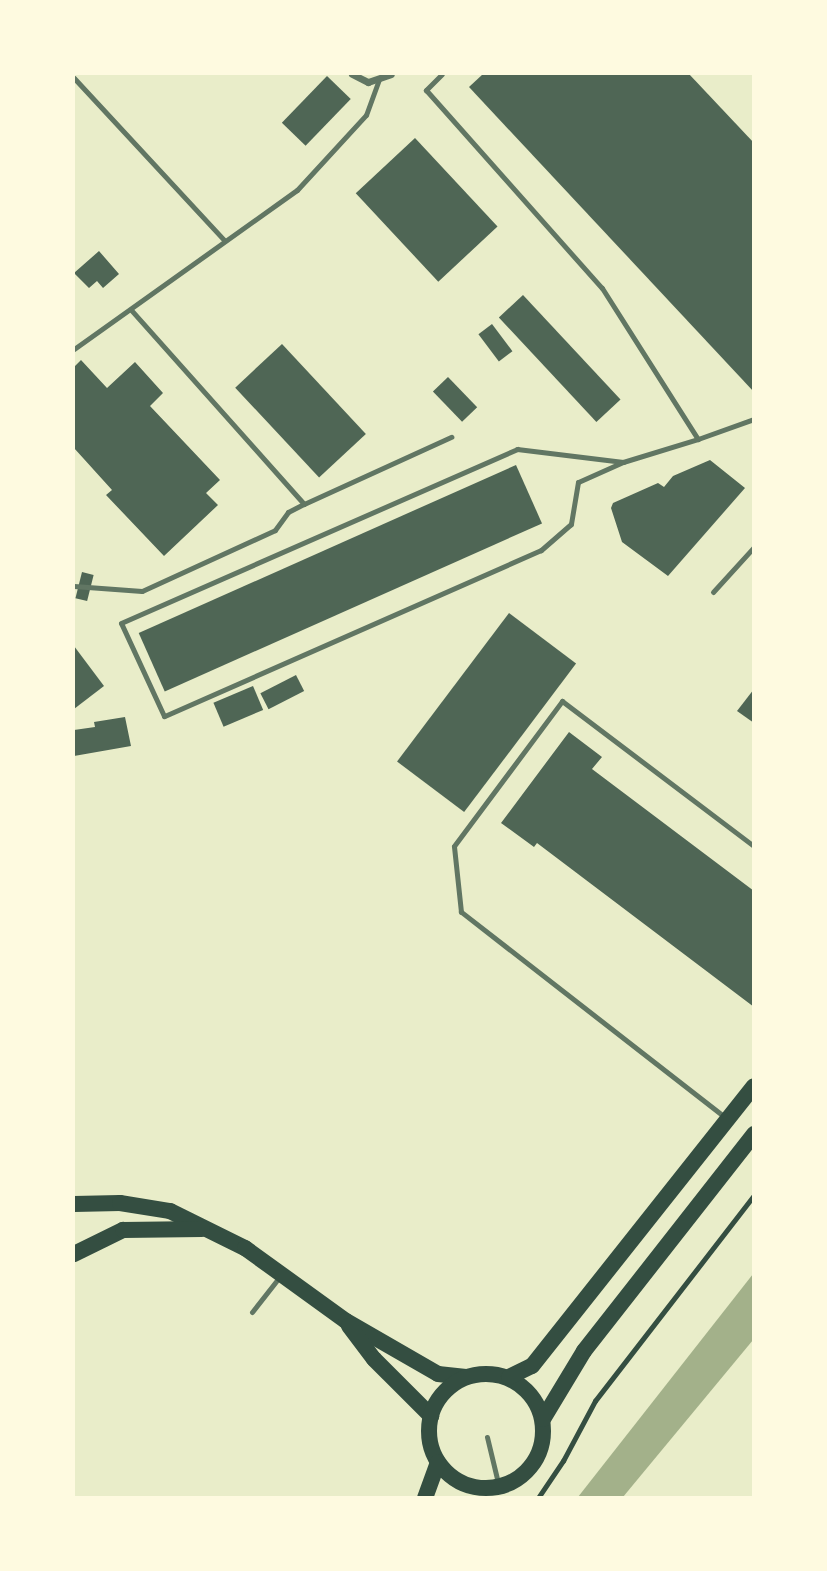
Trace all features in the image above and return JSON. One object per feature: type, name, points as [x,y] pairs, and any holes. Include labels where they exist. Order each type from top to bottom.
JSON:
[{"type":"main road","points":[[509,1377],[531,1366],[754,1086]]},
{"type":"main road","points":[[543,1419],[584,1351],[754,1134]]},
{"type":"main road","points":[[74,1204],[120,1203],[170,1211],[208,1228],[283,1273],[346,1321],[438,1374],[466,1377]]},
{"type":"main road","points":[[74,1254],[123,1230],[208,1228]]},
{"type":"main road","points":[[346,1321],[374,1359],[430,1416]]},
{"type":"main road","points":[[480,1373],[509,1377],[524,1387],[536,1402],[543,1419],[541,1448],[535,1462],[526,1473],[487,1491],[459,1482],[438,1462],[431,1448],[430,1416],[444,1392],[466,1377],[480,1373]]},
{"type":"main road","points":[[425,1497],[438,1462]]},
{"type":"street","points":[[352,74],[368,82],[391,74]]},
{"type":"lane","points":[[442,74],[426,90],[602,288],[698,439]]},
{"type":"lane","points":[[74,78],[224,240]]},
{"type":"lane","points":[[74,349],[297,190],[366,115],[379,80]]},
{"type":"lane","points":[[131,310],[304,504]]},
{"type":"lane","points":[[623,462],[517,449],[121,623],[164,716],[541,550],[571,524],[578,482],[623,462],[754,419]]},
{"type":"lane","points":[[74,586],[142,591],[275,530],[288,512],[304,504],[451,437]]},
{"type":"lane","points":[[713,592],[754,547]]},
{"type":"lane","points":[[727,1119],[461,912],[454,846],[562,701],[754,846]]},
{"type":"lane","points":[[252,1312],[283,1273]]},
{"type":"lane","points":[[487,1437],[487,1491]]},
{"type":"path","points":[[538,1497],[563,1461],[595,1401],[754,1195]]},
{"type":"shaded area","points":[[753,1274],[753,1340],[623,1497],[578,1497]]},
{"type":"building","points":[[483,74],[689,74],[754,143],[754,392],[469,87]]},
{"type":"building","points":[[327,76],[351,99],[306,146],[282,123]]},
{"type":"building","points":[[415,138],[498,226],[438,282],[356,193]]},
{"type":"building","points":[[99,251],[119,274],[103,288],[97,281],[89,288],[74,273]]},
{"type":"building","points":[[523,295],[621,400],[596,422],[499,318]]},
{"type":"building","points":[[492,324],[512,351],[499,361],[478,334]]},
{"type":"building","points":[[282,344],[366,434],[319,478],[235,388]]},
{"type":"building","points":[[81,360],[107,388],[135,362],[163,393],[150,406],[220,480],[206,493],[218,505],[164,556],[106,495],[112,490],[74,448],[74,367]]},
{"type":"building","points":[[448,377],[477,407],[462,422],[433,392]]},
{"type":"building","points":[[710,460],[745,488],[668,576],[622,542],[611,508],[613,503],[658,483],[664,487],[673,476]]},
{"type":"building","points":[[516,465],[542,523],[165,691],[139,633]]},
{"type":"building","points":[[82,572],[94,575],[87,601],[75,598]]},
{"type":"building","points":[[509,613],[576,664],[464,812],[397,762]]},
{"type":"building","points":[[74,646],[104,686],[74,709]]},
{"type":"building","points":[[296,675],[304,691],[269,709],[260,693]]},
{"type":"building","points":[[253,686],[263,710],[224,727],[213,703]]},
{"type":"building","points":[[754,689],[754,723],[737,711]]},
{"type":"building","points":[[125,717],[131,746],[74,756],[74,730],[95,727],[94,722]]},
{"type":"building","points":[[569,732],[602,757],[592,769],[754,891],[754,1007],[537,843],[534,847],[501,823]]}]
